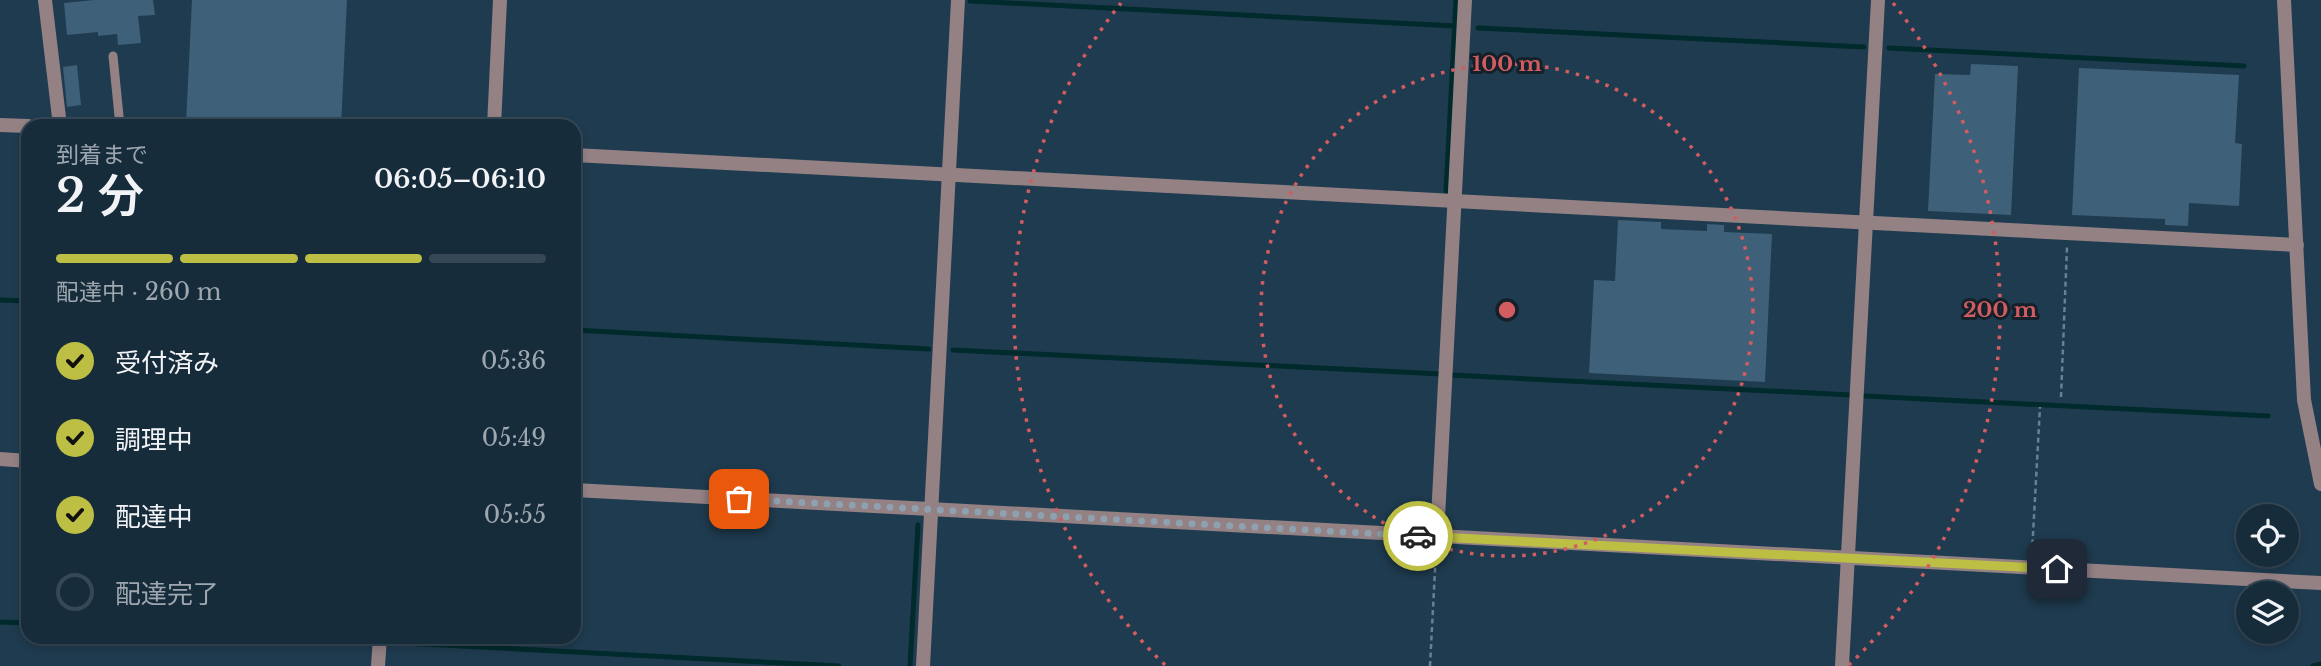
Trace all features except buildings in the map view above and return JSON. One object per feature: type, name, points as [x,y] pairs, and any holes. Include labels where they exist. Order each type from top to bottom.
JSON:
[{"type":"street","points":[[45,0],[59,119]]},
{"type":"street","points":[[494,119],[500,0]]},
{"type":"street","points":[[923,666],[958,0]]},
{"type":"street","points":[[1437,537],[1465,0]]},
{"type":"street","points":[[1842,666],[1878,0]]},
{"type":"street","points":[[2284,0],[2304,400],[2321,484]]},
{"type":"street","points":[[0,125],[21,126]]},
{"type":"street","points":[[581,155],[2297,245]]},
{"type":"street","points":[[0,459],[21,460]]},
{"type":"street","points":[[581,490],[2321,583]]},
{"type":"street","points":[[378,666],[380,644]]},
{"type":"lane","points":[[113,55],[119,119]]},
{"type":"path","points":[[2061,397],[2067,233]]},
{"type":"path","points":[[2031,568],[2040,407]]},
{"type":"path","points":[[1430,666],[1437,537]]},
{"type":"waterway","points":[[1446,192],[1456,0]]},
{"type":"waterway","points":[[970,1],[1455,26]]},
{"type":"waterway","points":[[1478,28],[1864,47]]},
{"type":"waterway","points":[[1889,48],[2244,66]]},
{"type":"waterway","points":[[0,300],[21,301]]},
{"type":"waterway","points":[[581,330],[929,349]]},
{"type":"waterway","points":[[953,350],[1441,374]]},
{"type":"waterway","points":[[1451,375],[1851,395]]},
{"type":"waterway","points":[[1865,396],[2268,416]]},
{"type":"waterway","points":[[910,666],[918,525]]},
{"type":"waterway","points":[[0,622],[21,623]]},
{"type":"waterway","points":[[423,644],[839,666]]},
{"type":"waterway","points":[[2313,666],[2321,664]]},
{"type":"way so far","points":[[739,499],[1418,536]]},
{"type":"route","points":[[1418,536],[2057,569]]}]
